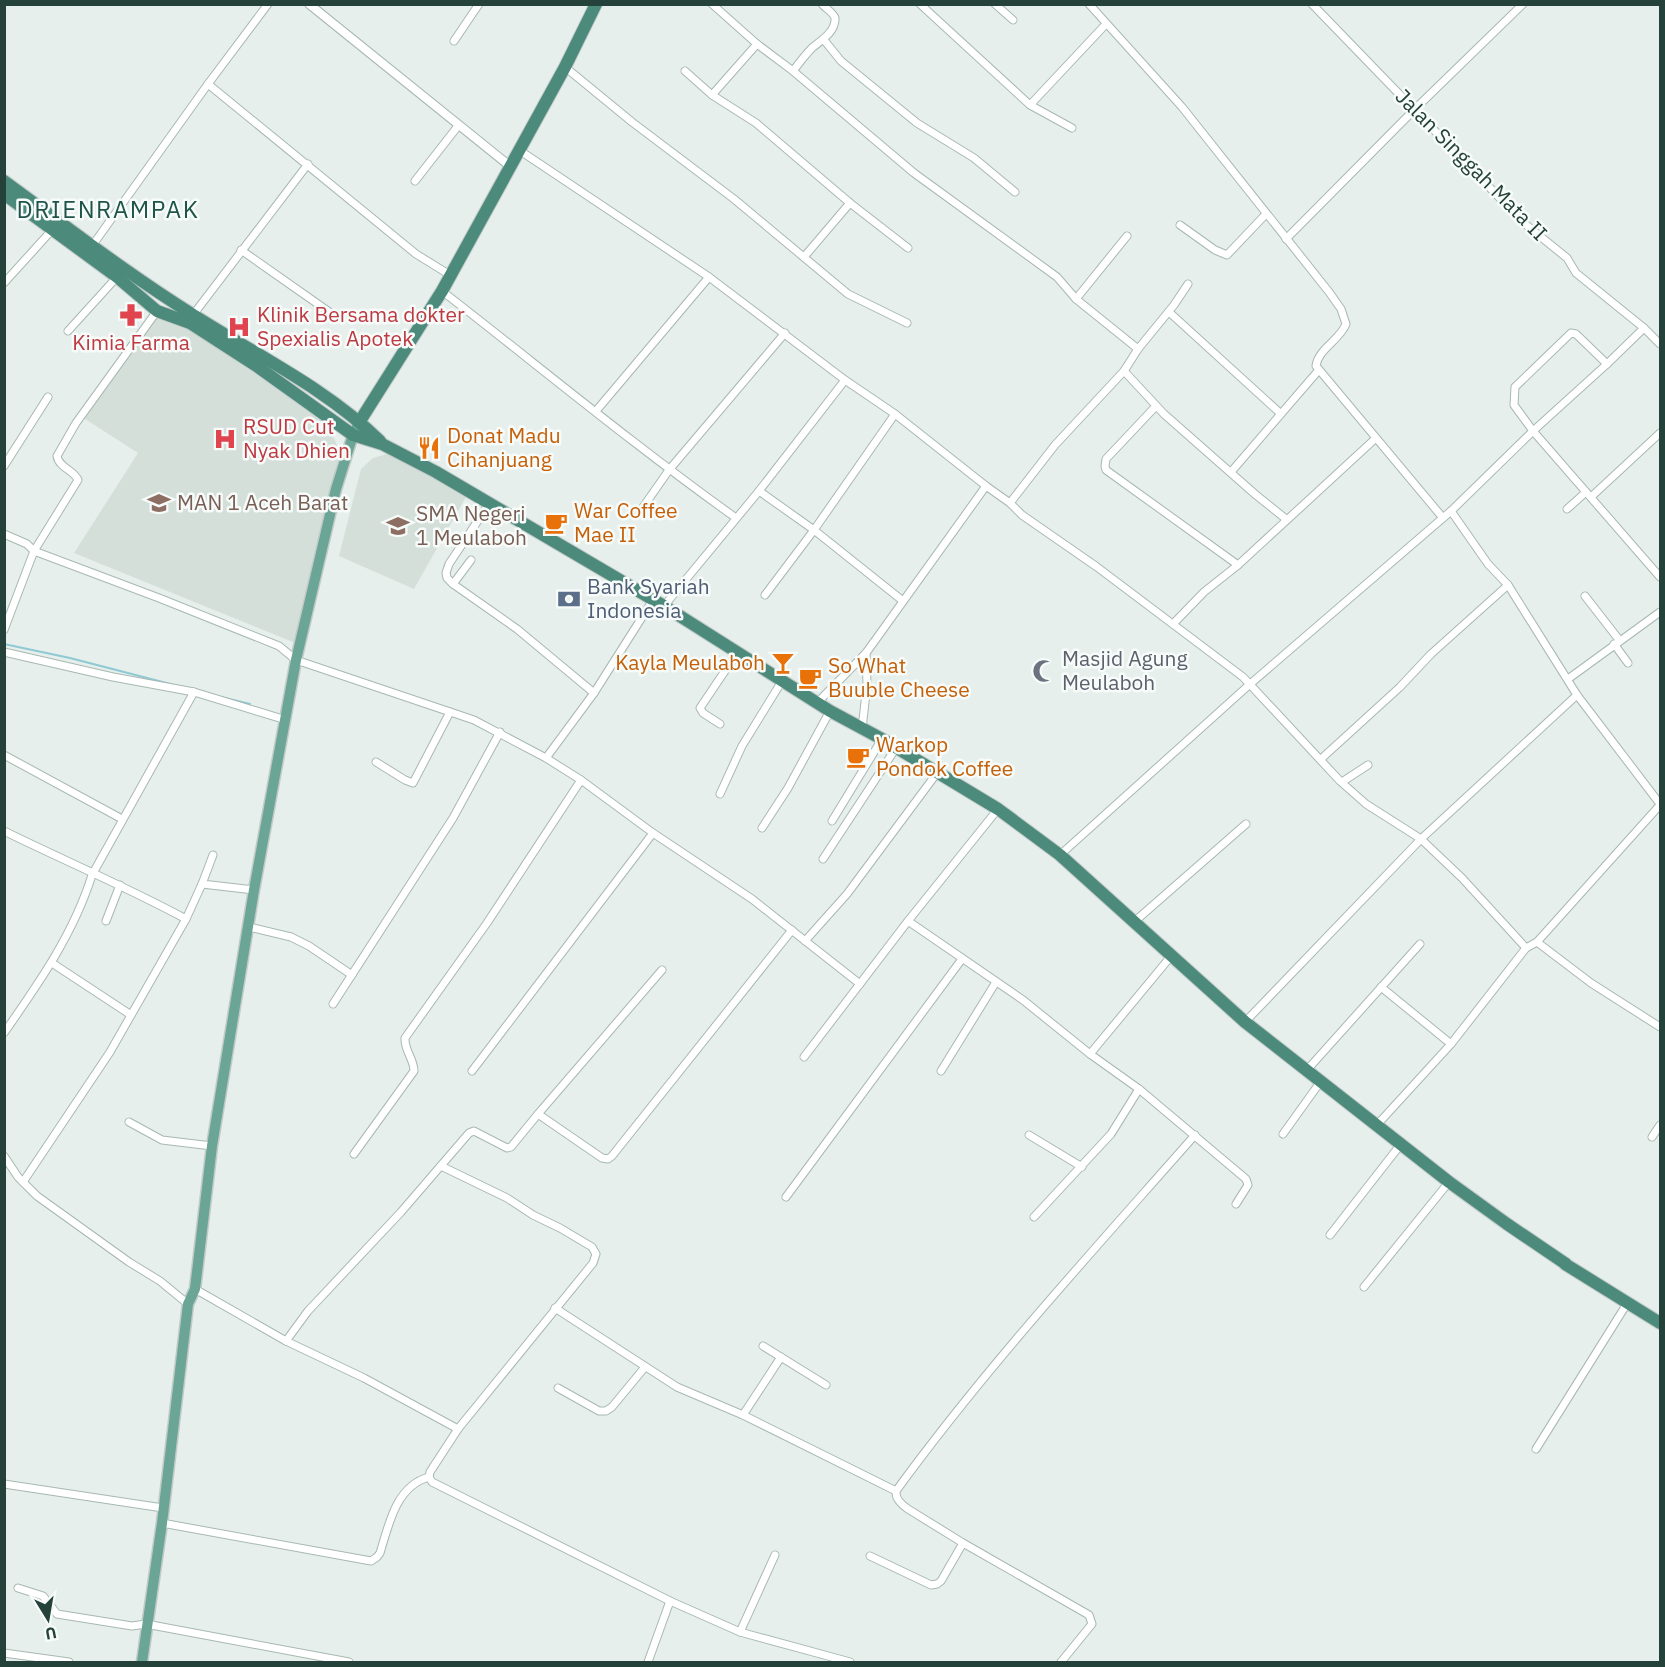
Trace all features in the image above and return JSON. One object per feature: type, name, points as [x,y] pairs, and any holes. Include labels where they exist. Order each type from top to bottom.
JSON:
[{"type":"highway","points":[[360,421],[442,291],[565,67],[594,6]]},
{"type":"highway","points":[[4,181],[92,246],[193,315],[332,400],[360,421],[382,444]]},
{"type":"highway","points":[[6,198],[117,277],[157,311],[190,323],[353,435],[382,444],[414,459],[658,603],[830,711],[882,739],[998,809],[1060,855],[1245,1023],[1376,1126],[1507,1224],[1565,1264],[1660,1323]]},
{"type":"main road","points":[[142,1662],[162,1523],[188,1304],[195,1288],[212,1146],[254,890],[296,660],[336,489],[353,435],[360,421]]},
{"type":"street","points":[[92,246],[268,4]]},
{"type":"street","points":[[309,4],[511,167]]},
{"type":"street","points":[[454,40],[479,4]]},
{"type":"street","points":[[712,4],[757,44],[793,71],[914,173],[1057,277],[1076,299],[1138,349]]},
{"type":"street","points":[[793,71],[812,48],[824,40],[835,20],[834,15],[822,4]]},
{"type":"street","points":[[921,4],[1030,105],[1072,128]]},
{"type":"street","points":[[995,4],[1013,20]]},
{"type":"street","points":[[1089,4],[1182,106],[1266,214],[1290,236],[1345,318],[1343,331],[1317,361],[1318,371],[1443,518]]},
{"type":"street","name":"Jalan Singgah Mata II","points":[[1312,4],[1525,224],[1567,258],[1576,273],[1644,328],[1660,344]]},
{"type":"street","points":[[1290,236],[1523,4]]},
{"type":"street","points":[[1030,105],[1106,24]]},
{"type":"street","points":[[824,40],[841,61],[917,123],[974,158],[1015,192]]},
{"type":"street","points":[[712,95],[757,44]]},
{"type":"street","points":[[565,67],[615,109],[734,200],[848,294],[907,323]]},
{"type":"street","points":[[685,71],[712,95],[756,123],[850,203],[908,248]]},
{"type":"street","points":[[208,84],[416,254],[450,275]]},
{"type":"street","points":[[415,181],[458,126]]},
{"type":"street","points":[[519,150],[709,277],[845,380],[895,414],[1010,503],[1022,515],[1097,567],[1243,677],[1342,782],[1366,804],[1421,840],[1462,878],[1526,948]]},
{"type":"street","points":[[193,315],[308,164]]},
{"type":"street","points":[[804,257],[850,203]]},
{"type":"street","points":[[1180,225],[1215,250],[1227,255],[1266,214]]},
{"type":"street","points":[[4,283],[52,230]]},
{"type":"street","points":[[1076,299],[1127,236]]},
{"type":"street","points":[[241,250],[335,316]]},
{"type":"street","points":[[68,331],[117,277]]},
{"type":"street","points":[[596,411],[709,277]]},
{"type":"street","points":[[1010,503],[1055,445],[1124,371],[1188,284]]},
{"type":"street","points":[[442,291],[669,470],[736,518]]},
{"type":"street","points":[[4,630],[34,551],[78,480],[77,476],[59,463],[57,456],[76,423],[157,311]]},
{"type":"street","points":[[1169,312],[1280,413]]},
{"type":"street","points":[[1060,855],[1249,685],[1451,511],[1533,430],[1644,328]]},
{"type":"street","points":[[641,510],[669,470],[785,333]]},
{"type":"street","points":[[1607,364],[1576,334],[1571,333],[1515,387],[1514,405],[1660,578]]},
{"type":"street","points":[[1124,371],[1156,406],[1286,519]]},
{"type":"street","points":[[1231,472],[1318,371]]},
{"type":"street","points":[[546,758],[658,603],[736,518],[845,380]]},
{"type":"street","points":[[4,466],[48,397]]},
{"type":"street","points":[[1156,406],[1106,459],[1106,470],[1238,565]]},
{"type":"street","points":[[765,595],[814,530],[895,414]]},
{"type":"street","points":[[1568,509],[1660,433]]},
{"type":"street","points":[[1173,624],[1204,592],[1238,565],[1376,438]]},
{"type":"street","points":[[818,703],[866,653],[986,486]]},
{"type":"street","points":[[759,490],[814,530],[903,601]]},
{"type":"street","points":[[489,504],[449,564],[447,578],[517,629],[594,693]]},
{"type":"street","points":[[1376,1126],[1451,1044],[1526,948],[1537,942],[1660,805],[1577,695],[1508,585],[1488,564],[1451,511]]},
{"type":"street","points":[[4,534],[27,544],[34,551],[279,646],[296,660],[436,706],[500,732],[581,780],[653,833],[752,900],[860,984]]},
{"type":"street","points":[[453,584],[471,560]]},
{"type":"street","points":[[1321,759],[1400,687],[1431,654],[1508,585]]},
{"type":"street","points":[[1585,596],[1617,642],[1628,663]]},
{"type":"street","points":[[1568,679],[1660,612]]},
{"type":"street","points":[[4,652],[194,692],[286,720]]},
{"type":"street","points":[[720,724],[703,713],[700,708],[737,653]]},
{"type":"street","points":[[862,729],[867,684],[866,653]]},
{"type":"street","points":[[720,794],[742,746],[782,681]]},
{"type":"street","points":[[4,1033],[52,963],[84,900],[92,875],[194,692]]},
{"type":"street","points":[[1245,1023],[1421,840],[1577,695]]},
{"type":"street","points":[[762,828],[788,788],[830,711]]},
{"type":"street","points":[[376,762],[413,783],[450,712]]},
{"type":"street","points":[[333,1004],[453,818],[500,732]]},
{"type":"street","points":[[832,821],[882,739]]},
{"type":"street","points":[[824,860],[896,748]]},
{"type":"street","points":[[4,755],[122,819]]},
{"type":"street","points":[[1342,782],[1368,765]]},
{"type":"street","points":[[805,941],[847,894],[937,773]]},
{"type":"street","points":[[354,1154],[414,1071],[414,1064],[404,1045],[405,1038],[493,914],[581,780]]},
{"type":"street","points":[[804,1057],[908,921],[998,809]]},
{"type":"street","points":[[1134,921],[1246,824]]},
{"type":"street","points":[[4,831],[92,875],[120,885],[186,919]]},
{"type":"street","points":[[472,1071],[653,833]]},
{"type":"street","points":[[23,1182],[110,1052],[186,919],[213,855]]},
{"type":"street","points":[[202,884],[254,890]]},
{"type":"street","points":[[106,921],[120,885]]},
{"type":"street","points":[[908,921],[1023,1000],[1195,1135],[1248,1182],[1236,1204]]},
{"type":"street","points":[[249,927],[291,937],[309,946],[352,975]]},
{"type":"street","points":[[538,1114],[602,1158],[608,1159],[792,930]]},
{"type":"street","points":[[1537,942],[1591,983],[1660,1027]]},
{"type":"street","points":[[1307,1070],[1420,944]]},
{"type":"street","points":[[1090,1054],[1172,955]]},
{"type":"street","points":[[786,1197],[962,959]]},
{"type":"street","points":[[52,963],[131,1015]]},
{"type":"street","points":[[286,1341],[308,1311],[358,1255],[401,1212],[469,1132],[474,1131],[507,1148],[511,1147],[662,970]]},
{"type":"street","points":[[941,1071],[996,982]]},
{"type":"street","points":[[1381,987],[1451,1044]]},
{"type":"street","points":[[1283,1134],[1321,1081]]},
{"type":"street","points":[[1034,1217],[1111,1134],[1139,1089]]},
{"type":"street","points":[[129,1122],[162,1140],[212,1146]]},
{"type":"street","points":[[1652,1137],[1660,1125]]},
{"type":"street","points":[[896,1491],[961,1406],[1195,1135]]},
{"type":"street","points":[[1029,1136],[1082,1167]]},
{"type":"street","points":[[1330,1235],[1401,1144]]},
{"type":"street","points":[[4,1156],[23,1182],[37,1196],[160,1281],[188,1304]]},
{"type":"street","points":[[441,1166],[507,1198],[592,1247],[596,1254],[593,1263],[458,1429],[430,1472],[429,1477],[432,1482],[670,1601],[740,1632],[850,1662]]},
{"type":"street","points":[[1364,1287],[1449,1182]]},
{"type":"street","points":[[195,1288],[286,1341],[364,1378],[458,1429]]},
{"type":"street","points":[[1536,1449],[1628,1302]]},
{"type":"street","points":[[555,1308],[676,1387],[742,1415],[896,1491],[901,1503],[963,1543],[1089,1615],[1092,1624],[1061,1662]]},
{"type":"street","points":[[762,1346],[826,1385]]},
{"type":"street","points":[[742,1415],[781,1356]]},
{"type":"street","points":[[558,1388],[599,1411],[606,1411],[612,1407],[645,1367]]},
{"type":"street","points":[[162,1523],[371,1561],[380,1553],[402,1496],[411,1485],[429,1477]]},
{"type":"street","points":[[4,1484],[163,1508]]},
{"type":"street","points":[[870,1556],[931,1585],[941,1581],[963,1543]]},
{"type":"street","points":[[740,1632],[774,1555]]},
{"type":"street","points":[[18,1588],[43,1596],[57,1614],[132,1626],[146,1624],[349,1662]]},
{"type":"street","points":[[648,1662],[670,1601]]},
{"type":"street","points":[[4,1653],[69,1662]]},
{"type":"shaded area","name":"RSUD Cut Nyak Dhien","points":[[157,309],[316,414],[329,428],[339,449],[340,469],[298,644],[74,553],[138,453],[79,415]]},
{"type":"shaded area","name":"SMA Negeri 1 Meulaboh","points":[[394,452],[467,495],[414,589],[339,556],[361,469],[373,458]]},
{"type":"waterway","points":[[4,644],[70,658],[178,686]]},
{"type":"waterway","points":[[221,697],[250,704]]},
{"type":"place","name":"Kimia Farma","points":[[131,315]]},
{"type":"place","name":"Klinik Bersama dokter Spexialis Apotek","points":[[239,327]]},
{"type":"place","name":"RSUD Cut Nyak Dhien","points":[[225,439]]},
{"type":"place","name":"Donat Madu Cihanjuang","points":[[429,448]]},
{"type":"place","name":"MAN 1 Aceh Barat","points":[[159,503]]},
{"type":"place","name":"War Coffee Mae II","points":[[556,523]]},
{"type":"place","name":"SMA Negeri 1 Meulaboh","points":[[398,526]]},
{"type":"place","name":"Bank Syariah Indonesia","points":[[569,599]]},
{"type":"place","name":"Kayla Meulaboh","points":[[783,663]]},
{"type":"place","name":"Masjid Agung Meulaboh","points":[[1044,671]]},
{"type":"place","name":"So What Buuble Cheese","points":[[810,678]]},
{"type":"place","name":"Warkop Pondok Coffee","points":[[858,757]]},
{"type":"district","name":"DRIENRAMPAK","points":[[108,210]]}]
